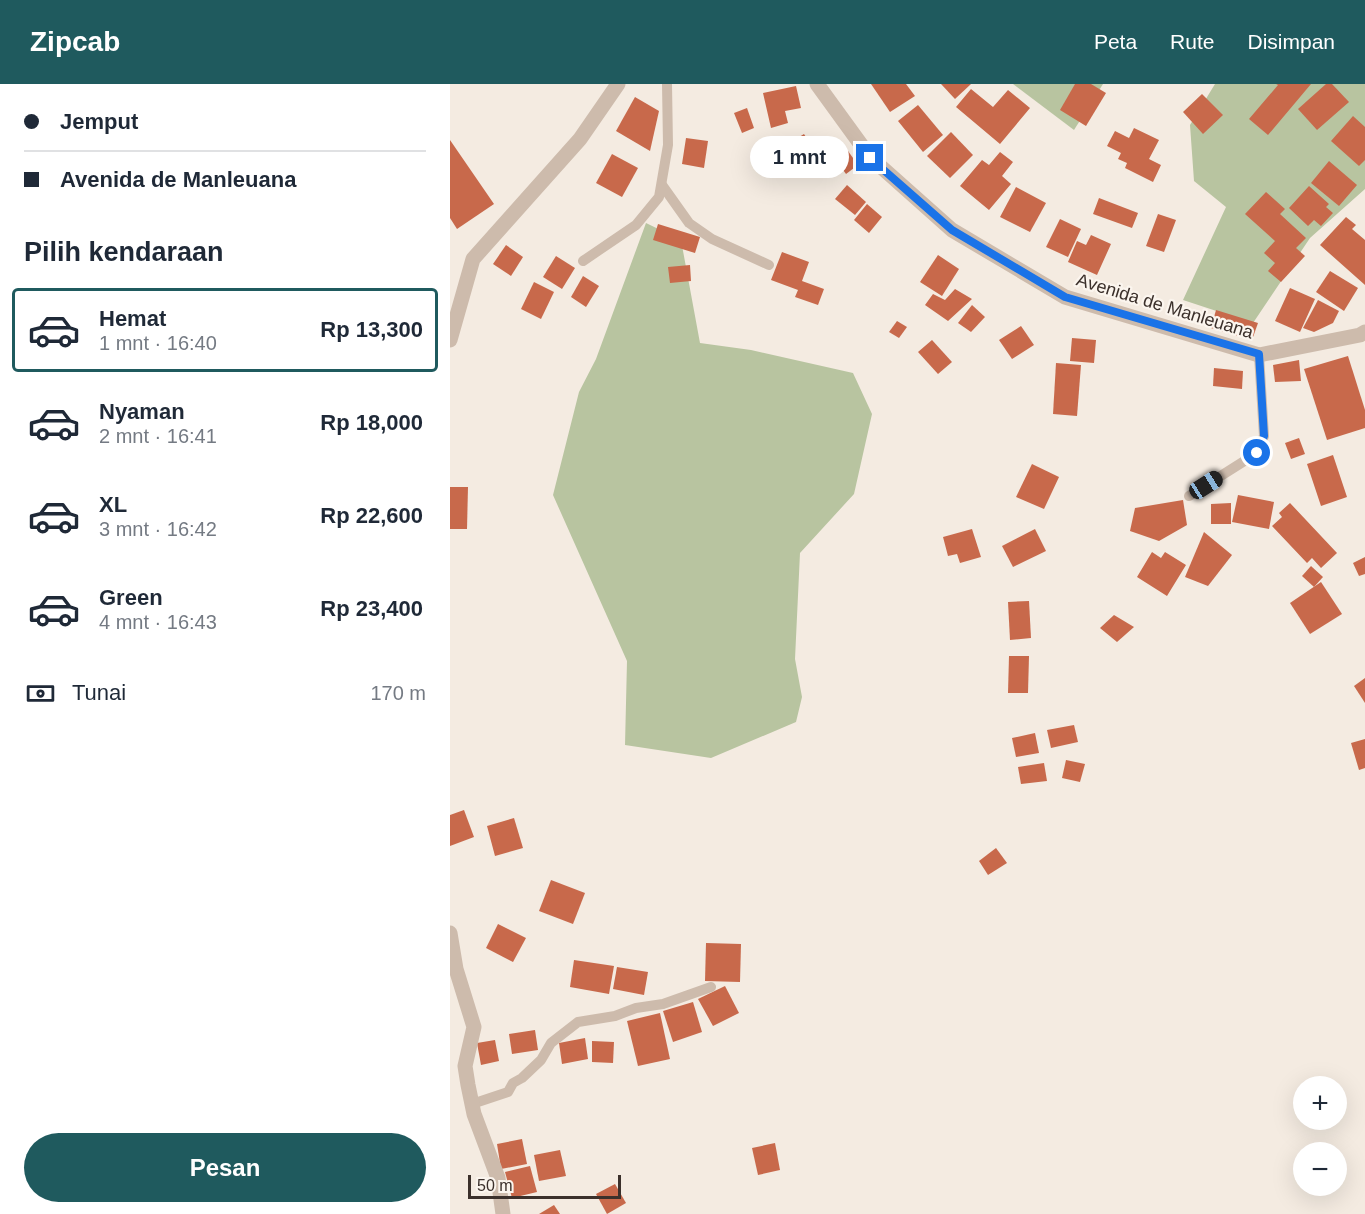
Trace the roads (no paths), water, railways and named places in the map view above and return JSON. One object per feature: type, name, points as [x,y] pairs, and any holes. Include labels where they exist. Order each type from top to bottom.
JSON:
[{"type":"street","points":[[450,340],[473,259],[580,139],[618,84]]},
{"type":"street","name":"Avenida de Manleuana","points":[[816,84],[870,158],[952,230],[1065,297],[1259,354],[1360,336],[1365,332]]},
{"type":"street","points":[[450,933],[456,969],[474,1027],[465,1066],[472,1104],[498,1178],[503,1214]]},
{"type":"lane","points":[[583,261],[636,225],[659,197],[668,145],[667,84]]},
{"type":"lane","points":[[662,185],[689,223],[712,239],[770,265]]},
{"type":"lane","points":[[1189,496],[1257,453],[1264,436],[1259,354]]},
{"type":"lane","points":[[472,1104],[508,1092],[513,1083],[522,1078],[541,1060],[551,1043],[578,1022],[663,1004],[711,987]]}]
